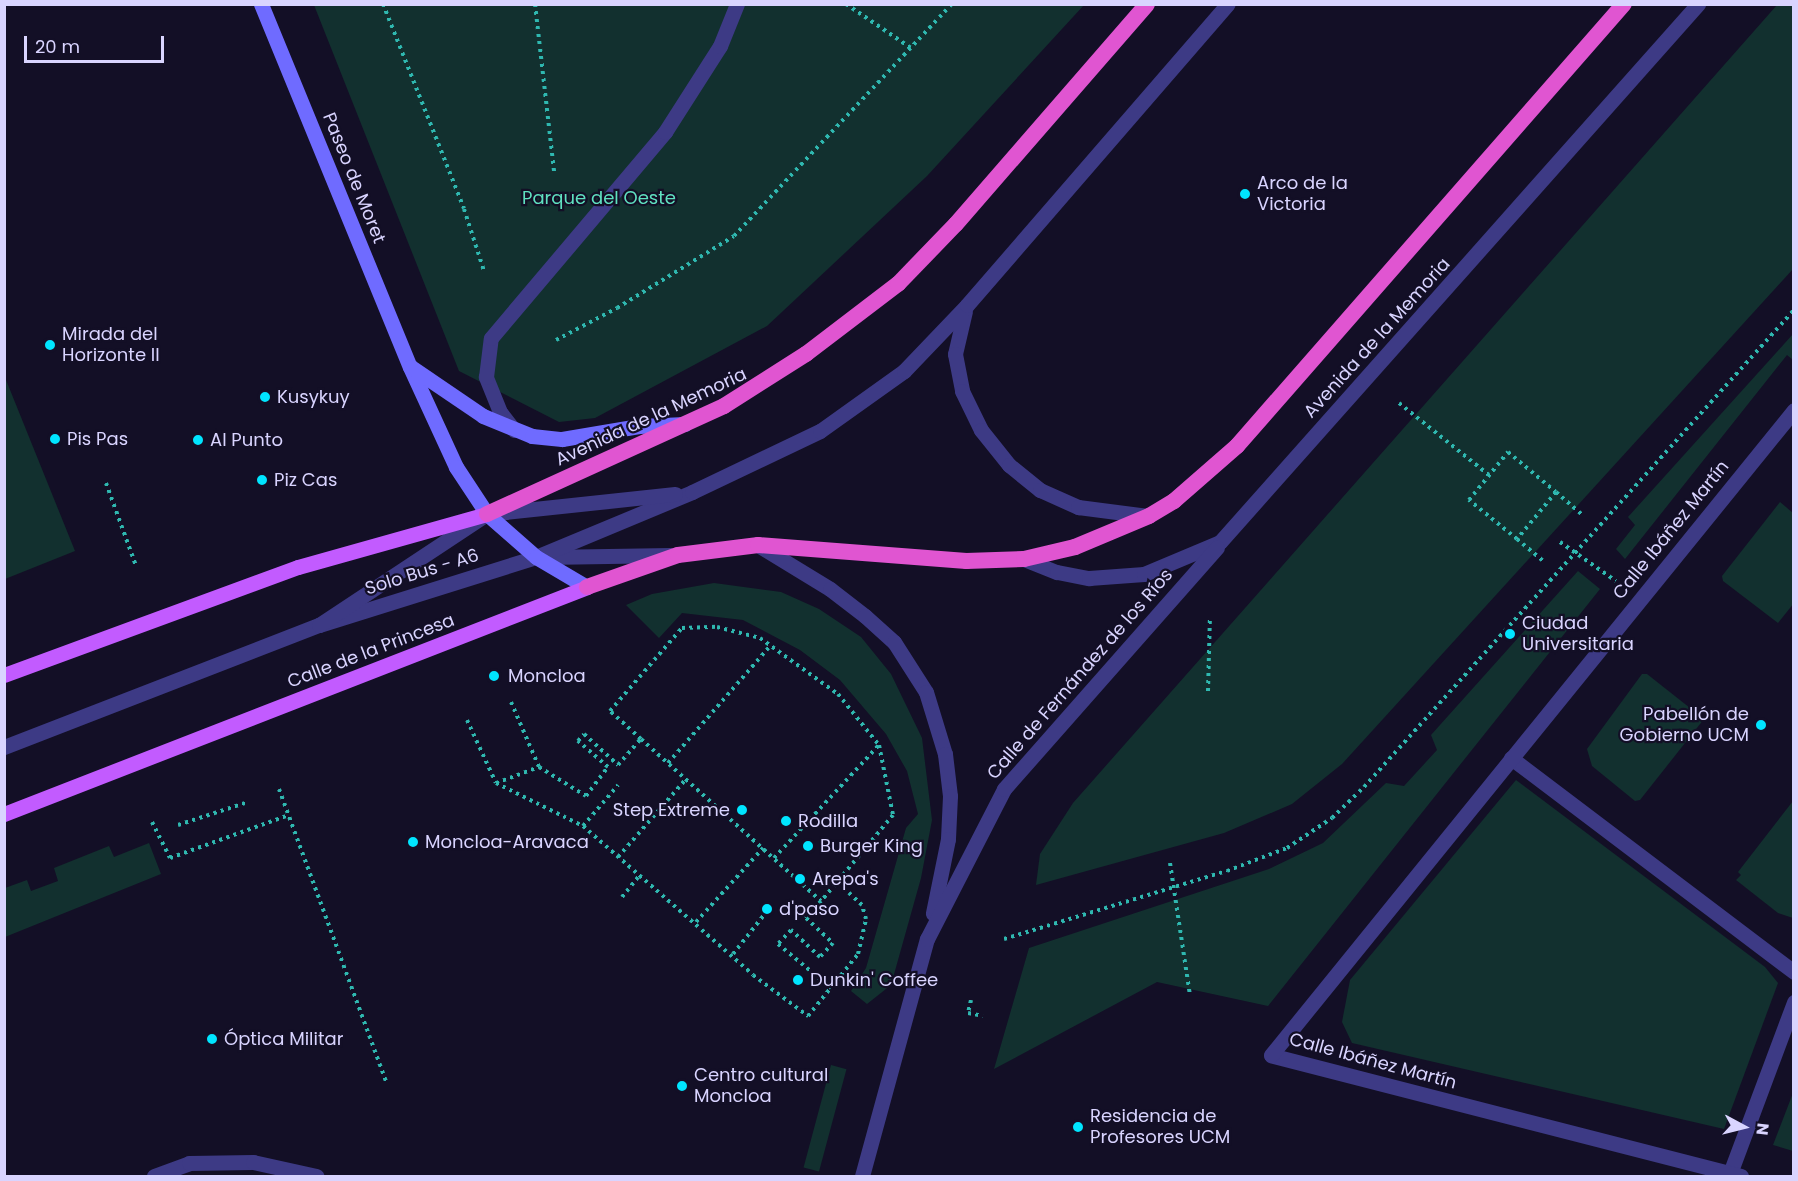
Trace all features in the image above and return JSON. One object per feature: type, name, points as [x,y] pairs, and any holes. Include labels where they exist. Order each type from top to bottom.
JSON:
[{"type":"highway","name":"Avenida de la Memoria","points":[[487,514],[688,424],[760,387],[898,284],[956,224],[1148,4]]},
{"type":"highway","name":"Avenida de la Memoria","points":[[758,545],[966,561],[1024,559],[1075,547],[1149,516],[1174,501],[1237,446],[1624,4]]},
{"type":"highway","name":"Calle de la Princesa","points":[[587,587],[678,555],[758,545]]},
{"type":"main road","name":"Paseo de Moret","points":[[261,4],[410,366],[456,467],[487,514],[536,557],[587,587]]},
{"type":"main road","points":[[410,366],[483,416],[532,436],[562,439],[639,426],[688,424]]},
{"type":"main road","points":[[4,675],[298,567],[487,514]]},
{"type":"main road","name":"Calle de la Princesa","points":[[4,814],[587,587]]},
{"type":"street","points":[[514,430],[500,412],[486,377],[490,338],[665,132],[720,46],[737,4]]},
{"type":"street","points":[[536,557],[692,492],[820,431],[904,370],[967,305],[1228,4]]},
{"type":"street","name":"Avenida de la Memoria","points":[[1024,559],[1058,572],[1089,578],[1144,574],[1220,542],[1698,4]]},
{"type":"street","points":[[967,305],[957,331],[958,374],[981,430],[1009,465],[1040,490],[1078,507],[1149,516]]},
{"type":"street","name":"Calle Ibáñez Martín","points":[[1794,410],[1271,1055],[1733,1175],[1794,1002]]},
{"type":"street","points":[[4,747],[319,625],[487,514],[692,492]]},
{"type":"street","name":"Calle de Fernández de los Ríos","points":[[862,1176],[927,939],[1004,789],[1220,542]]},
{"type":"street","points":[[758,545],[830,589],[894,642],[935,714],[950,796],[948,839],[927,939]]},
{"type":"street","points":[[536,557],[678,555]]},
{"type":"street","name":"Solo Bus - A6","points":[[319,625],[536,557]]},
{"type":"street","points":[[1511,758],[1794,972]]},
{"type":"street","points":[[154,1176],[189,1163],[254,1162],[316,1176]]},
{"type":"path","points":[[383,4],[464,208],[484,271]]},
{"type":"path","points":[[535,4],[554,172]]},
{"type":"path","points":[[846,4],[911,48]]},
{"type":"path","points":[[556,340],[617,308],[734,236],[952,4]]},
{"type":"path","points":[[1004,939],[1173,887],[1287,848],[1332,818],[1364,787],[1794,310]]},
{"type":"path","points":[[1399,403],[1489,475]]},
{"type":"path","points":[[1543,561],[1469,500],[1508,452],[1584,516]]},
{"type":"path","points":[[106,483],[136,566]]},
{"type":"path","points":[[1517,540],[1556,492]]},
{"type":"path","points":[[1208,691],[1210,617]]},
{"type":"path","points":[[821,901],[610,711],[682,628],[717,627],[771,645],[838,694],[879,744],[893,815],[821,901],[806,918],[833,943],[820,957],[791,930],[778,945],[831,988]]},
{"type":"path","points":[[668,763],[771,645]]},
{"type":"path","points":[[511,702],[539,767],[586,796],[608,767],[578,741],[584,735],[618,765],[641,739]]},
{"type":"path","points":[[467,720],[496,783],[583,826],[808,1016],[858,954],[866,919],[862,905],[849,893]]},
{"type":"path","points":[[774,858],[879,744]]},
{"type":"path","points":[[496,783],[539,767]]},
{"type":"path","points":[[618,857],[686,779]]},
{"type":"path","points":[[583,826],[618,784]]},
{"type":"path","points":[[279,789],[387,1084]]},
{"type":"path","points":[[178,825],[245,803]]},
{"type":"path","points":[[152,822],[170,858],[289,815]]},
{"type":"path","points":[[696,922],[763,848]]},
{"type":"path","points":[[1170,863],[1190,996]]},
{"type":"path","points":[[622,897],[640,875]]},
{"type":"path","points":[[733,954],[764,915]]},
{"type":"path","points":[[971,1000],[968,1013],[983,1016]]},
{"type":"green space","name":"Parque del Oeste","points":[[314,5],[1084,5],[927,176],[767,326],[595,418],[559,422],[459,371]]},
{"type":"green space","points":[[1777,5],[1793,5],[1793,269],[1342,764],[1292,804],[1224,833],[1036,885],[1040,854],[1073,803]]},
{"type":"green space","points":[[1793,334],[1793,360],[1787,355],[1625,559],[1616,549],[1635,525],[1628,517]]},
{"type":"green space","points":[[4,375],[75,551],[5,579],[4,579]]},
{"type":"green space","points":[[1780,502],[1793,513],[1794,603],[1778,623],[1723,581],[1722,576]]},
{"type":"green space","points":[[1578,571],[1600,589],[1268,1006],[1157,982],[994,1069],[1029,948],[1269,869],[1323,843],[1386,783],[1404,786],[1437,750],[1431,735]]},
{"type":"green space","points":[[714,583],[781,592],[819,609],[861,637],[891,674],[922,738],[932,820],[921,878],[891,985],[867,1004],[851,991],[866,968],[906,828],[918,814],[907,771],[886,734],[840,680],[800,650],[743,620],[682,613],[659,638],[626,605],[652,594]]},
{"type":"green space","points":[[1642,674],[1647,674],[1704,719],[1640,800],[1635,801],[1592,766],[1587,749]]},
{"type":"green space","points":[[1516,780],[1765,967],[1778,983],[1724,1129],[1352,1043],[1342,1022],[1350,980]]},
{"type":"green space","points":[[1793,801],[1793,918],[1778,913],[1736,880],[1741,875],[1738,872]]},
{"type":"green space","points":[[149,843],[161,874],[5,937],[5,888],[27,880],[31,891],[58,881],[54,868],[109,846],[114,857]]},
{"type":"green space","points":[[831,1065],[846,1069],[819,1172],[804,1167]]},
{"type":"green space","points":[[1793,1093],[1793,1151],[1773,1145]]},
{"type":"place","name":"Arco de la Victoria","points":[[1245,194]]},
{"type":"place","name":"Mirada del Horizonte II","points":[[50,345]]},
{"type":"place","name":"Kusykuy","points":[[265,397]]},
{"type":"place","name":"Pis Pas","points":[[55,439]]},
{"type":"place","name":"Al Punto","points":[[198,440]]},
{"type":"place","name":"Piz Cas","points":[[262,480]]},
{"type":"place","name":"Ciudad Universitaria","points":[[1510,634]]},
{"type":"place","name":"Moncloa","points":[[494,676]]},
{"type":"place","name":"Pabellón de Gobierno UCM","points":[[1761,725]]},
{"type":"place","name":"Step Extreme","points":[[742,810]]},
{"type":"place","name":"Rodilla","points":[[786,821]]},
{"type":"place","name":"Moncloa-Aravaca","points":[[413,842]]},
{"type":"place","name":"Burger King","points":[[808,846]]},
{"type":"place","name":"Arepa's","points":[[800,879]]},
{"type":"place","name":"d'paso","points":[[767,909]]},
{"type":"place","name":"Dunkin' Coffee","points":[[798,980]]},
{"type":"place","name":"Óptica Militar","points":[[212,1039]]},
{"type":"place","name":"Centro cultural Moncloa","points":[[682,1086]]},
{"type":"place","name":"Residencia de Profesores UCM","points":[[1078,1127]]}]
